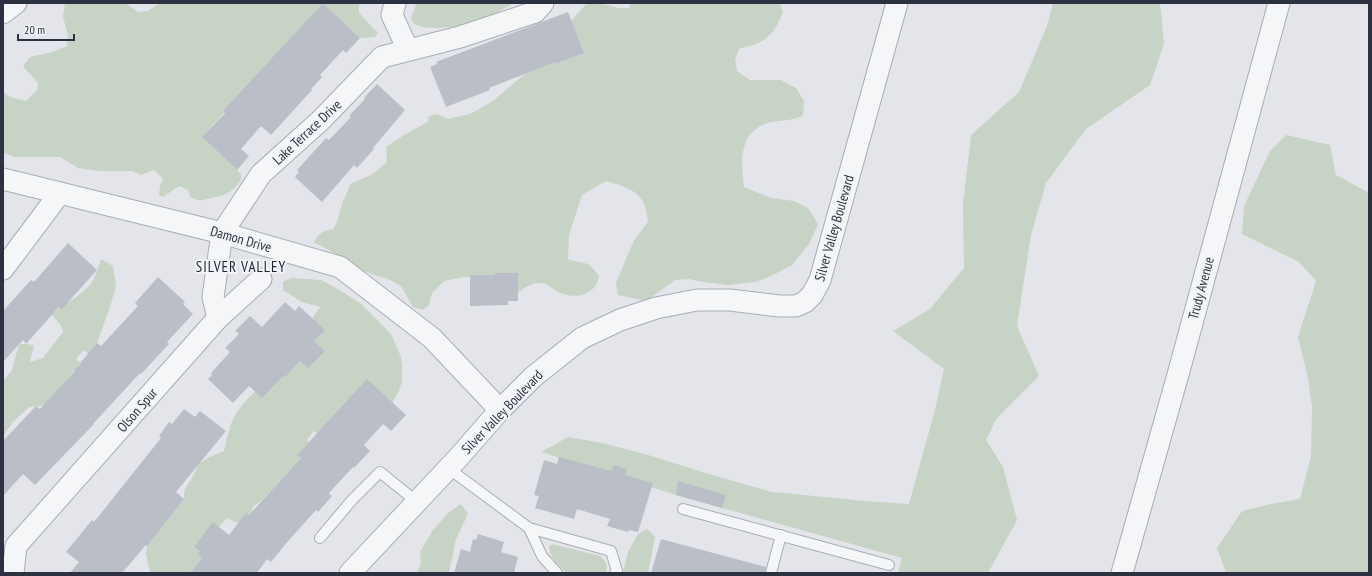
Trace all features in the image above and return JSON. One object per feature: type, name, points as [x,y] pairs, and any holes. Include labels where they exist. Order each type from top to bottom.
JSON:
[{"type":"street","points":[[3,12],[16,3]]},
{"type":"street","points":[[395,3],[392,15],[408,50]]},
{"type":"street","name":"Lake Terrace Drive","points":[[222,233],[261,174],[320,121],[382,57],[460,37],[535,12],[543,3]]},
{"type":"street","name":"Silver Valley Boulevard","points":[[350,573],[417,502],[500,410],[533,377],[582,338],[620,320],[656,308],[697,300],[730,300],[779,306],[796,306],[805,302],[812,295],[820,280],[897,3]]},
{"type":"street","name":"Trudy Avenue","points":[[1122,573],[1159,445],[1168,406],[1179,371],[1279,3]]},
{"type":"street","name":"Damon Drive","points":[[3,179],[222,233],[340,267],[432,338],[500,410]]},
{"type":"street","points":[[3,269],[60,193]]},
{"type":"street","points":[[218,318],[213,297],[222,233]]},
{"type":"street","name":"Olson Spur","points":[[13,573],[16,546],[218,318],[262,279]]},
{"type":"lane","points":[[448,468],[529,528],[611,551],[617,571],[615,573]]},
{"type":"lane","points":[[320,538],[352,500],[380,472],[417,502]]},
{"type":"lane","points":[[683,510],[889,565]]},
{"type":"lane","points":[[529,528],[542,556],[557,573]]},
{"type":"lane","points":[[771,573],[781,535]]},
{"type":"green space","points":[[65,3],[126,3],[138,12],[148,11],[160,3],[323,3],[202,137],[241,174],[241,180],[233,190],[227,193],[200,200],[190,197],[188,190],[179,186],[163,197],[159,195],[160,186],[163,179],[154,170],[141,175],[132,171],[99,171],[78,168],[60,157],[15,157],[3,153],[3,92],[10,97],[26,101],[37,90],[38,83],[23,66],[30,57],[52,52],[67,46],[68,35],[63,17]]},
{"type":"green space","points":[[323,3],[361,3],[359,5],[359,13],[378,33],[375,37],[360,38]]},
{"type":"green space","points":[[420,3],[514,3],[480,20],[446,28],[428,28],[413,23],[411,17],[416,5]]},
{"type":"green space","points":[[587,3],[600,3],[619,8],[629,8],[630,3],[780,3],[783,12],[775,28],[767,38],[762,41],[739,49],[735,60],[737,71],[750,80],[781,80],[796,88],[804,101],[803,116],[788,120],[770,122],[752,133],[747,140],[742,157],[744,187],[771,198],[794,201],[808,208],[818,224],[809,244],[792,265],[767,278],[755,282],[728,285],[689,279],[675,280],[646,301],[618,295],[616,283],[634,240],[648,222],[647,212],[642,200],[634,192],[617,184],[606,181],[582,195],[569,235],[568,259],[589,265],[599,276],[593,289],[585,294],[570,296],[558,292],[546,284],[536,283],[524,288],[516,294],[480,277],[463,277],[444,281],[432,293],[429,305],[423,310],[413,307],[401,286],[388,279],[361,270],[314,242],[319,234],[333,229],[335,226],[350,184],[371,175],[387,162],[386,147],[428,122],[429,116],[437,114],[448,119],[470,114],[493,101],[526,73],[555,62],[557,64],[584,53],[571,21]]},
{"type":"green space","points":[[1053,3],[1160,3],[1164,44],[1150,85],[1086,129],[1046,183],[1031,235],[1017,326],[1039,376],[997,418],[986,440],[1003,467],[1017,520],[988,573],[898,573],[902,558],[676,495],[541,452],[568,437],[602,443],[645,454],[772,492],[909,504],[935,410],[944,369],[893,331],[930,309],[964,268],[963,204],[971,135],[1019,92],[1047,26]]},
{"type":"green space","points":[[1286,135],[1330,145],[1336,175],[1369,193],[1369,573],[1226,573],[1217,548],[1242,511],[1300,499],[1311,456],[1312,407],[1308,378],[1298,337],[1316,281],[1299,262],[1242,234],[1244,206],[1270,151]]},
{"type":"green space","points":[[101,259],[113,266],[116,286],[97,343],[88,354],[84,350],[76,359],[81,364],[74,370],[66,387],[55,404],[29,407],[13,422],[3,436],[3,381],[12,370],[19,344],[34,345],[30,362],[43,358],[63,332],[60,324],[52,315],[89,286],[93,280]]},
{"type":"green space","points":[[291,278],[321,280],[338,289],[360,303],[391,334],[401,357],[402,381],[399,391],[390,407],[318,434],[314,431],[307,440],[309,442],[298,455],[301,458],[263,499],[254,506],[251,512],[238,523],[227,518],[219,527],[209,532],[194,546],[200,551],[197,554],[202,558],[190,573],[150,573],[146,554],[147,546],[184,499],[185,489],[194,475],[196,468],[205,459],[224,451],[233,419],[249,397],[285,370],[305,359],[315,332],[313,317],[320,307],[302,302],[283,290],[283,282]]},
{"type":"green space","points":[[461,504],[468,514],[456,539],[449,573],[417,573],[421,563],[420,552],[433,530],[448,513]]},
{"type":"green space","points":[[647,529],[655,537],[648,573],[623,573],[628,552],[638,534]]},
{"type":"green space","points":[[552,544],[600,556],[606,563],[606,573],[566,573],[551,555],[549,547]]},
{"type":"building","points":[[323,3],[360,38],[346,53],[343,50],[320,75],[322,77],[311,89],[312,90],[271,135],[261,126],[241,149],[249,156],[237,170],[202,137],[225,113],[223,111]]},
{"type":"building","points":[[568,12],[584,53],[556,64],[555,62],[446,107],[430,67],[437,64],[436,62]]},
{"type":"building","points":[[377,84],[405,110],[357,168],[354,165],[322,202],[295,177],[299,172],[297,170],[326,138],[329,140],[351,117],[349,116]]},
{"type":"building","points":[[68,243],[97,270],[61,310],[59,307],[26,344],[23,340],[3,362],[3,311],[31,280],[34,282]]},
{"type":"building","points":[[495,273],[518,273],[518,301],[508,301],[508,305],[470,306],[470,275],[495,275]]},
{"type":"building","points":[[158,277],[185,302],[183,304],[193,314],[167,342],[169,344],[35,485],[23,474],[3,496],[3,441],[36,406],[40,409],[75,371],[74,370],[81,364],[80,363],[97,343],[101,346],[138,306],[135,303]]},
{"type":"building","points":[[285,302],[295,311],[299,306],[325,330],[314,341],[325,351],[308,368],[300,361],[262,398],[249,386],[233,403],[208,379],[212,375],[211,373],[230,352],[225,348],[239,334],[235,331],[250,316],[262,327]]},
{"type":"building","points":[[367,379],[406,415],[391,431],[383,424],[364,445],[370,451],[329,493],[332,496],[318,512],[316,510],[271,562],[267,559],[257,573],[190,573],[202,558],[197,554],[200,551],[194,547],[213,522],[229,535],[246,513],[249,515],[301,458],[297,455]]},
{"type":"building","points":[[184,409],[195,417],[200,411],[226,431],[176,492],[184,499],[147,546],[146,545],[122,573],[70,573],[79,562],[66,552],[92,520],[94,522],[161,438],[159,436],[169,422],[172,424]]},
{"type":"building","points":[[559,457],[611,471],[614,465],[627,469],[625,475],[653,483],[638,532],[629,530],[628,532],[607,526],[610,519],[577,509],[574,519],[535,508],[539,496],[534,495],[544,460],[557,464]]},
{"type":"building","points":[[678,481],[726,495],[722,508],[676,495]]},
{"type":"building","points":[[478,534],[504,542],[501,552],[518,557],[514,573],[454,573],[461,549],[470,552],[473,539],[476,540]]},
{"type":"building","points":[[661,539],[766,567],[765,573],[651,573]]},
{"type":"district","name":"SILVER VALLEY","points":[[241,267]]}]
